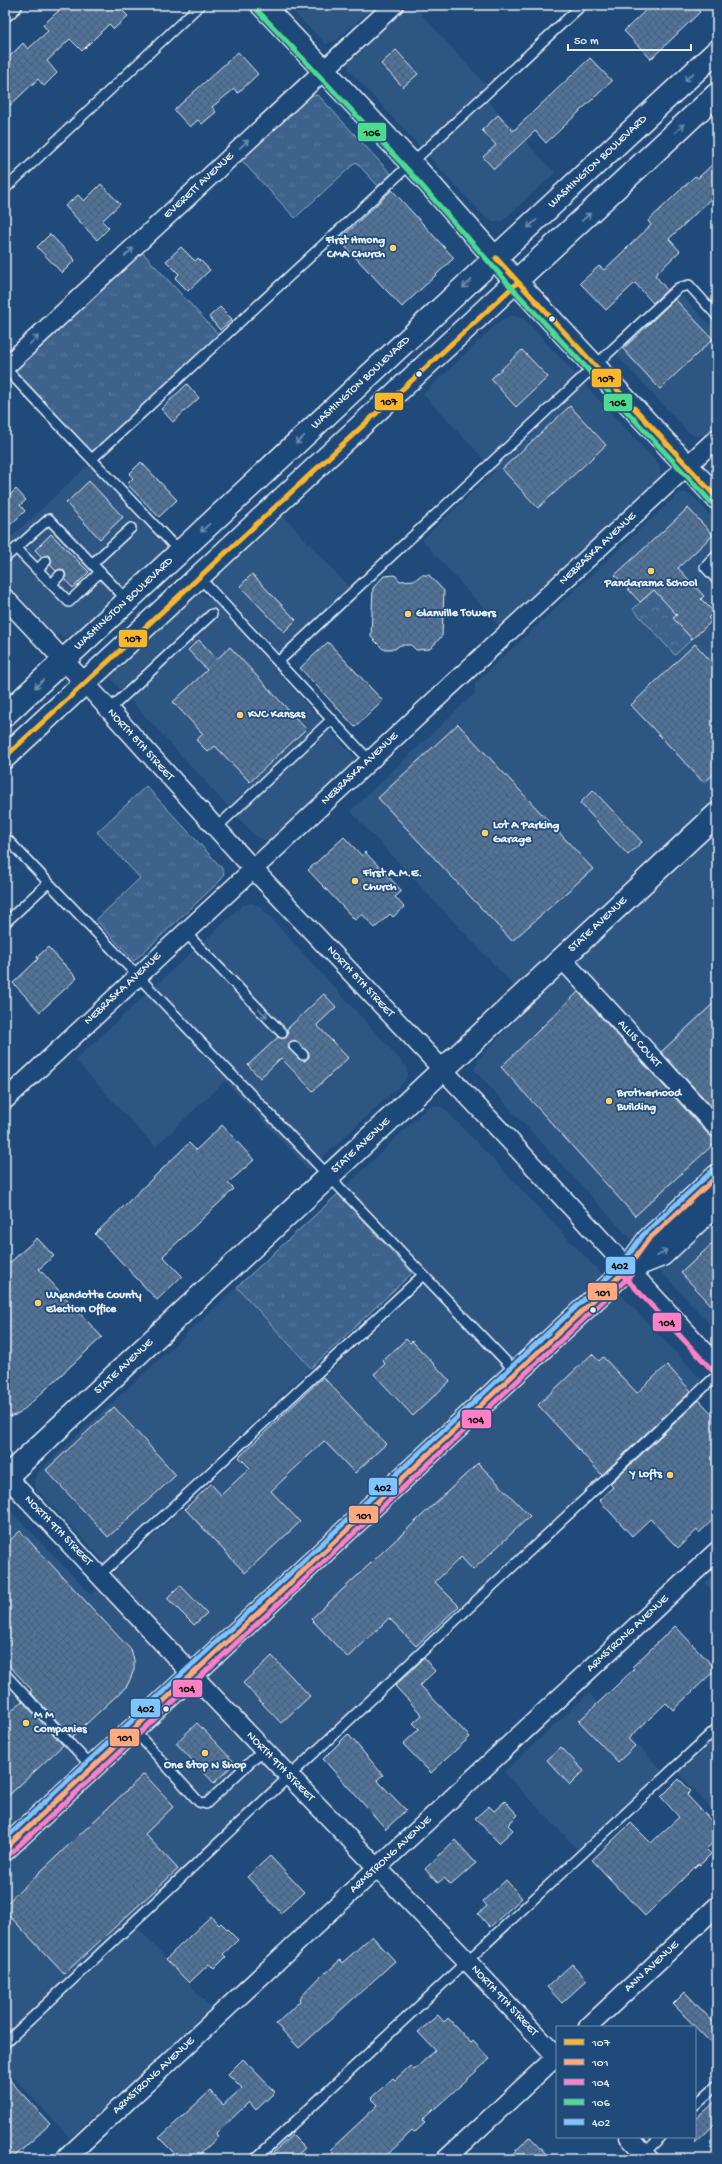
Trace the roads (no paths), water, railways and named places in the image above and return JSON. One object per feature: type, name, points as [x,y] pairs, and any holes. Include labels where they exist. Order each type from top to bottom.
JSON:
[{"type":"main road","points":[[262,5],[412,164],[517,282],[717,498]]},
{"type":"main road","name":"WASHINGTON BOULEVARD","points":[[5,715],[717,51]]},
{"type":"main road","points":[[5,757],[517,282],[717,94]]},
{"type":"main road","name":"STATE AVENUE","points":[[6,1477],[717,814]]},
{"type":"main road","points":[[5,1849],[627,1269],[648,1240],[717,1176]]},
{"type":"main road","points":[[627,1269],[662,1255],[717,1203]]},
{"type":"street","points":[[5,12],[13,5]]},
{"type":"street","name":"EVERETT AVENUE","points":[[5,368],[394,5]]},
{"type":"street","name":"NEBRASKA AVENUE","points":[[5,1100],[717,438]]},
{"type":"street","name":"NORTH 8TH STREET","points":[[5,598],[85,683],[254,870],[443,1070],[717,1365]]},
{"type":"street","name":"ALLIS COURT","points":[[562,959],[717,1128]]},
{"type":"street","name":"NORTH 9TH STREET","points":[[6,1477],[556,2055]]},
{"type":"street","name":"ARMSTRONG AVENUE","points":[[65,2159],[717,1551]]},
{"type":"street","name":"ANN AVENUE","points":[[589,2026],[717,1906]]},
{"type":"street","points":[[446,2159],[556,2057]]},
{"type":"street","points":[[630,2138],[644,2157]]},
{"type":"lane","points":[[5,189],[200,5]]},
{"type":"lane","points":[[92,459],[582,5]]},
{"type":"lane","points":[[278,662],[678,288],[689,285],[717,316]]},
{"type":"lane","points":[[5,368],[180,552]]},
{"type":"lane","points":[[5,558],[49,519],[66,543],[80,558],[92,564],[128,601]]},
{"type":"lane","points":[[92,564],[131,528]]},
{"type":"lane","points":[[16,548],[69,602],[100,572]]},
{"type":"lane","points":[[717,555],[705,567],[717,580]]},
{"type":"lane","points":[[37,570],[46,561]]},
{"type":"lane","points":[[52,584],[60,575]]},
{"type":"lane","points":[[199,577],[369,760]]},
{"type":"lane","points":[[109,710],[212,614]]},
{"type":"lane","points":[[216,828],[332,720]]},
{"type":"lane","points":[[5,837],[516,1372]]},
{"type":"lane","points":[[5,923],[48,883]]},
{"type":"lane","points":[[185,932],[282,1033]]},
{"type":"lane","points":[[294,1046],[303,1055]]},
{"type":"lane","points":[[100,1575],[423,1275]]},
{"type":"lane","points":[[5,2043],[717,1375]]},
{"type":"lane","points":[[5,1674],[92,1767]]},
{"type":"lane","points":[[255,2159],[468,1962],[717,1728]]},
{"type":"lane","points":[[133,1729],[199,1802],[206,1804],[264,1749]]},
{"type":"lane","points":[[696,2105],[717,2085]]},
{"type":"lane","points":[[644,2157],[660,2138]]},
{"type":"place","name":"First Hmong CMA Church","points":[[393,248]]},
{"type":"place","name":"Pandarama School","points":[[651,571]]},
{"type":"place","name":"Glanville Towers","points":[[408,614]]},
{"type":"place","name":"KVC Kansas","points":[[240,715]]},
{"type":"place","name":"Lot A Parking Garage","points":[[485,833]]},
{"type":"place","name":"First A.M.E. Church","points":[[355,881]]},
{"type":"place","name":"Brotherhood Building","points":[[609,1101]]},
{"type":"place","name":"Wyandotte County Election Office","points":[[38,1303]]},
{"type":"place","name":"Y Lofts","points":[[670,1475]]},
{"type":"place","name":"M M Companies","points":[[26,1723]]},
{"type":"place","name":"One Stop N Shop","points":[[205,1753]]}]
